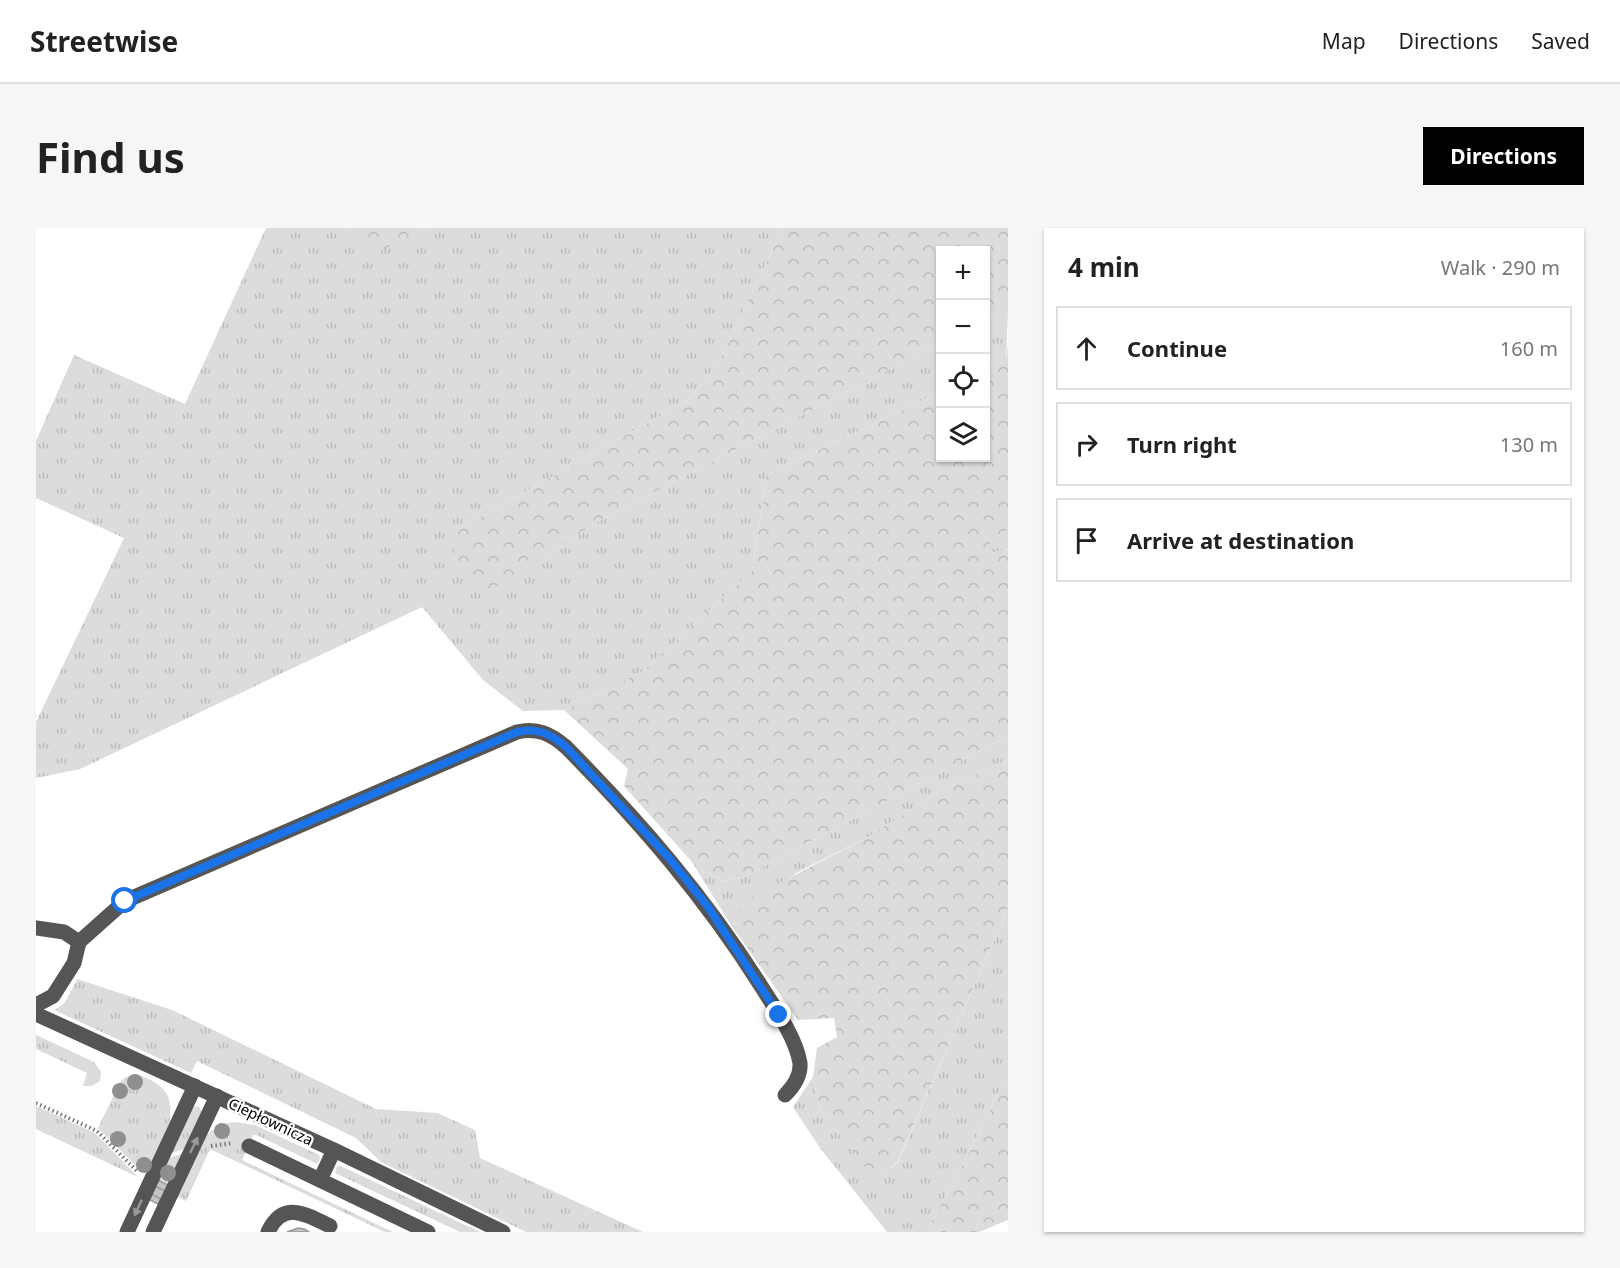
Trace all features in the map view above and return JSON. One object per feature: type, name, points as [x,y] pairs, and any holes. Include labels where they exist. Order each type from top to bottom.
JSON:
[{"type":"street","points":[[36,1005],[53,996],[74,963],[79,942],[125,901],[517,732],[534,730],[555,738],[566,747],[635,819],[708,907],[748,965],[779,1015],[797,1053],[800,1069],[794,1084],[785,1095]]},
{"type":"street","points":[[36,928],[64,932],[79,942]]},
{"type":"street","name":"Ciepłownicza","points":[[36,1014],[334,1150],[503,1232]]},
{"type":"street","points":[[127,1232],[195,1086]]},
{"type":"street","points":[[153,1232],[217,1096]]},
{"type":"street","points":[[249,1146],[428,1232]]},
{"type":"street","points":[[320,1180],[334,1150]]},
{"type":"street","points":[[268,1232],[276,1219],[290,1212],[308,1215],[330,1226]]},
{"type":"path","points":[[36,1103],[97,1131],[142,1176]]},
{"type":"path","points":[[208,1147],[229,1143],[249,1146]]},
{"type":"green space","points":[[266,228],[346,228],[374,253],[426,228],[783,228],[718,364],[688,400],[456,531],[547,557],[597,522],[936,345],[936,394],[767,475],[752,571],[643,671],[564,710],[523,711],[483,680],[422,607],[80,769],[36,778],[36,722],[124,538],[36,498],[36,441],[74,355],[185,404]]},
{"type":"green space","points":[[346,228],[426,228],[374,254]]},
{"type":"green space","points":[[783,228],[1008,228],[1008,312],[990,317],[990,246],[936,246],[936,345],[597,522],[547,557],[484,594],[454,557],[456,531],[688,400],[718,364]]},
{"type":"green space","points":[[1008,312],[1006,360],[990,368],[990,354],[990,317]]},
{"type":"green space","points":[[1008,343],[1008,530],[982,550],[991,553],[1008,549],[1008,736],[742,878],[722,881],[692,862],[624,786],[628,769],[564,710],[643,671],[752,571],[767,475],[936,394],[936,462],[990,462],[990,368],[1006,360]]},
{"type":"green space","points":[[1008,530],[1008,549],[991,553],[981,550],[1003,532]]},
{"type":"green space","points":[[1008,736],[1008,760],[943,789],[868,837],[796,873],[739,921],[731,925],[692,862],[722,881],[742,878]]},
{"type":"green space","points":[[1008,760],[1008,908],[898,1161],[875,1180],[820,1109],[813,1077],[817,1048],[837,1037],[834,1018],[798,1020],[731,925],[739,921],[743,902],[868,837],[943,789]]},
{"type":"green space","points":[[1008,908],[1008,1072],[968,1155],[926,1232],[887,1232],[820,1148],[793,1107],[813,1077],[820,1109],[875,1179],[898,1162]]},
{"type":"green space","points":[[77,979],[172,1010],[376,1109],[437,1113],[475,1130],[480,1158],[643,1232],[526,1232],[381,1162],[356,1138],[197,1061],[191,1073],[54,1010],[65,1003]]},
{"type":"green space","points":[[36,1035],[94,1062],[101,1072],[100,1081],[92,1086],[83,1086],[87,1073],[36,1049]]},
{"type":"green space","points":[[1008,1072],[1008,1220],[979,1232],[926,1232],[968,1155]]},
{"type":"green space","points":[[137,1075],[155,1082],[165,1092],[170,1104],[167,1131],[148,1174],[141,1171],[98,1128],[120,1082],[126,1077]]},
{"type":"green space","points":[[36,1106],[95,1133],[138,1177],[36,1129]]},
{"type":"green space","points":[[199,1106],[202,1113],[185,1149],[171,1153],[193,1107]]},
{"type":"green space","points":[[233,1122],[255,1125],[319,1155],[320,1158],[318,1163],[315,1163],[254,1134],[242,1160],[393,1232],[385,1232],[210,1149],[186,1201],[176,1196],[206,1135],[219,1125]]},
{"type":"green space","points":[[182,1154],[168,1183],[158,1179],[168,1158]]},
{"type":"green space","points":[[337,1166],[480,1232],[460,1232],[335,1173]]},
{"type":"building","points":[[158,1180],[168,1185],[158,1204],[148,1199]]},
{"type":"building","points":[[155,1186],[165,1191],[161,1199],[151,1194]]},
{"type":"building","points":[[298,1228],[309,1232],[287,1232]]},
{"type":"route","points":[[125,901],[517,732],[534,730],[544,732],[566,747],[669,858],[708,907],[779,1015]]}]
